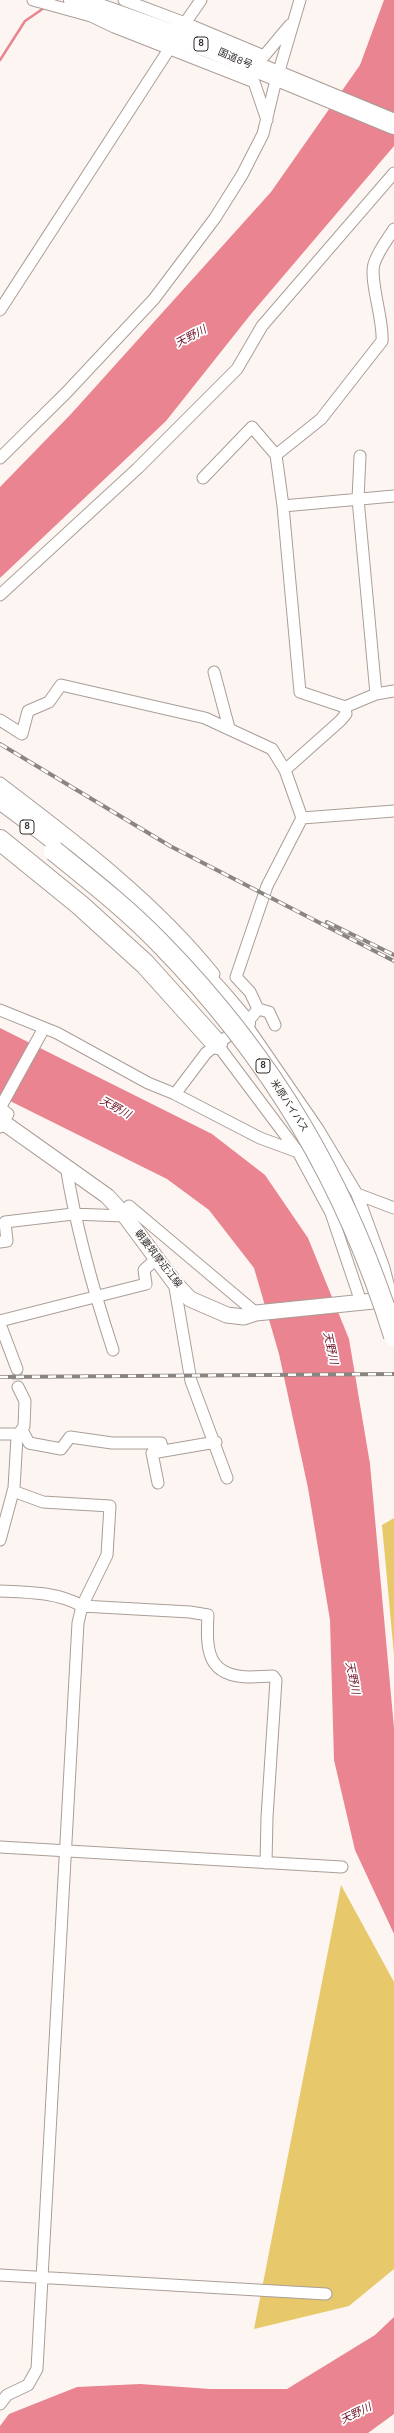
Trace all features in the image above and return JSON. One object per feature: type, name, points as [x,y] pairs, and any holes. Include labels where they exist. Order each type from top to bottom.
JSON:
[{"type":"highway","name":"国道8号","points":[[74,0],[118,14],[205,46],[394,124]]},
{"type":"highway","points":[[0,799],[60,841],[107,880],[163,931],[247,1021]]},
{"type":"highway","name":"米原バイパス","points":[[0,803],[54,850],[100,887],[159,942],[215,1004],[253,1052],[289,1103],[322,1158],[370,1264],[394,1336]]},
{"type":"highway","name":"米原バイパス","points":[[0,816],[54,850]]},
{"type":"highway","points":[[0,840],[80,905],[145,964],[180,1003],[214,1046]]},
{"type":"main road","name":"朝妻筑摩近江線","points":[[1,1124],[66,1166],[108,1196],[174,1282],[190,1299],[207,1308],[244,1317],[260,1312],[393,1299]]},
{"type":"street","points":[[33,0],[91,16],[118,14],[185,23],[264,56],[292,22]]},
{"type":"street","points":[[185,23],[201,0]]},
{"type":"street","points":[[0,458],[66,393],[154,300],[201,237],[234,187],[263,134],[280,78],[292,22],[300,0]]},
{"type":"street","points":[[118,14],[172,45],[254,82],[267,120]]},
{"type":"street","points":[[0,310],[172,45]]},
{"type":"street","points":[[0,595],[138,468],[237,369],[262,326],[394,173]]},
{"type":"street","points":[[276,455],[321,419],[382,341],[383,328],[377,303],[373,266],[394,229]]},
{"type":"street","points":[[203,478],[252,427],[276,455],[283,506],[300,692],[345,707],[376,694],[394,690]]},
{"type":"street","points":[[360,456],[358,499],[376,694]]},
{"type":"street","points":[[283,506],[394,496]]},
{"type":"street","points":[[214,672],[229,728]]},
{"type":"street","points":[[0,720],[22,734],[28,712],[49,702],[61,685],[205,718],[229,728],[272,750],[285,770],[302,818],[267,886],[236,977],[250,992],[258,1009],[269,1012],[275,1025]]},
{"type":"street","points":[[285,770],[340,721],[346,714],[345,707]]},
{"type":"street","points":[[0,783],[69,837],[187,940],[247,1021],[318,1129],[357,1194],[384,1268],[393,1299]]},
{"type":"street","points":[[302,818],[394,811]]},
{"type":"street","points":[[0,852],[75,911],[141,970],[214,1046],[298,1152],[331,1213],[354,1303]]},
{"type":"street","points":[[175,1094],[214,1046],[247,1021],[258,1009]]},
{"type":"street","points":[[0,1010],[41,1032],[57,1033],[148,1083],[175,1094],[260,1138],[298,1152]]},
{"type":"street","points":[[1,1124],[8,1114],[0,1108],[41,1032]]},
{"type":"street","points":[[66,1166],[73,1214],[95,1296],[113,1350]]},
{"type":"street","points":[[357,1194],[394,1208]]},
{"type":"street","points":[[0,1242],[7,1241],[5,1222],[73,1214],[124,1216],[129,1206],[260,1312]]},
{"type":"street","points":[[0,1321],[146,1284],[144,1270],[157,1258]]},
{"type":"street","points":[[174,1282],[191,1381],[216,1442],[227,1478]]},
{"type":"street","points":[[0,1324],[17,1370]]},
{"type":"street","points":[[0,1540],[13,1491],[25,1401],[18,1387]]},
{"type":"street","points":[[20,1432],[29,1443],[61,1449],[70,1437],[112,1443],[161,1443],[163,1451]]},
{"type":"street","points":[[0,1434],[20,1432]]},
{"type":"street","points":[[158,1483],[152,1453],[216,1442]]},
{"type":"street","points":[[0,2404],[7,2395],[28,2385],[37,2369],[78,1623],[82,1606],[107,1555],[110,1506],[43,1502],[13,1491]]},
{"type":"street","points":[[0,1591],[28,1592],[68,1599],[82,1606],[190,1612],[208,1615],[207,1635],[209,1651],[214,1665],[223,1673],[250,1678],[273,1676],[276,1680],[267,1818],[266,1863]]},
{"type":"street","points":[[0,1847],[342,1867]]},
{"type":"street","points":[[0,2275],[326,2294]]},
{"type":"shaded area","points":[[394,1518],[394,1655],[382,1525]]},
{"type":"shaded area","points":[[341,1885],[394,1982],[394,2269],[349,2306],[254,2329]]},
{"type":"water","name":"天野川","points":[[384,0],[394,0],[394,146],[251,314],[166,421],[0,578],[0,487],[71,414],[271,192],[360,65]]},
{"type":"water","name":"天野川","points":[[0,1028],[212,1134],[265,1175],[308,1238],[349,1339],[370,1464],[394,1728],[394,1934],[355,1850],[334,1760],[330,1620],[308,1488],[279,1354],[254,1268],[209,1210],[167,1179],[0,1096]]},
{"type":"water","name":"天野川","points":[[394,2317],[394,2414],[368,2433],[0,2433],[0,2426],[9,2414],[77,2387],[140,2384],[210,2389],[287,2389],[375,2335]]},
{"type":"waterway","points":[[0,60],[25,21],[44,8]]},
{"type":"tunnel","points":[[17,1369],[18,1387]]},
{"type":"railway","points":[[0,744],[170,846],[394,961]]},
{"type":"railway","points":[[327,922],[394,955]]},
{"type":"railway","points":[[0,1377],[394,1374]]}]
